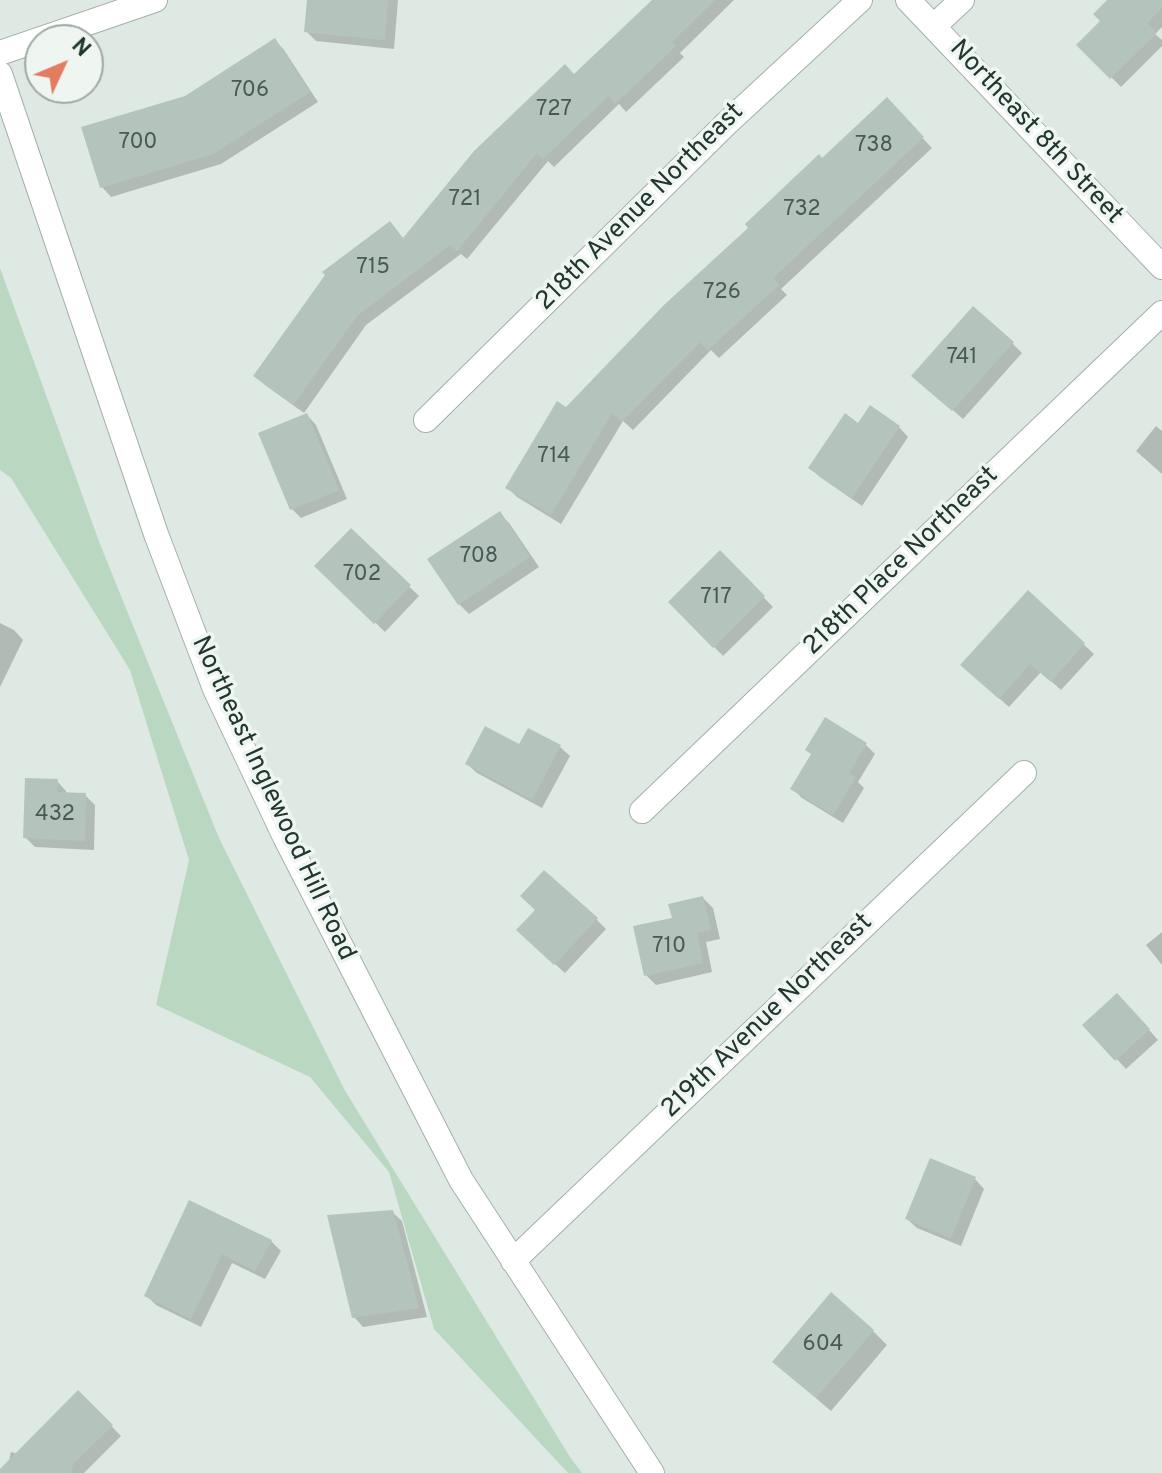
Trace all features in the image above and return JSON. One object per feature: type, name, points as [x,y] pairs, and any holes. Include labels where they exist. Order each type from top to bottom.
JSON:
[{"type":"street","points":[[0,53],[155,0]]},
{"type":"street","name":"218th Avenue Northeast","points":[[426,420],[726,124],[860,0]]},
{"type":"street","name":"Northeast 8th Street","points":[[908,0],[1162,267]]},
{"type":"street","points":[[934,26],[962,0]]},
{"type":"street","name":"Northeast Inglewood Hill Road","points":[[0,74],[156,534],[215,689],[285,837],[461,1180],[652,1473]]},
{"type":"street","name":"218th Place Northeast","points":[[642,811],[1162,313]]},
{"type":"street","name":"219th Avenue Northeast","points":[[513,1261],[1024,773]]},
{"type":"green space","points":[[0,268],[100,544],[219,838],[344,1089],[582,1473],[568,1473],[434,1329],[389,1172],[310,1077],[156,1005],[189,860],[130,670],[11,478],[0,470]]},
{"type":"building","points":[[307,0],[388,0],[385,40],[304,32]]},
{"type":"building","points":[[652,0],[715,0],[672,42],[676,46],[615,104],[608,96],[543,159],[537,153],[457,251],[450,245],[357,316],[293,405],[253,376],[325,275],[322,272],[390,221],[403,238],[474,151],[565,64],[574,74]]},
{"type":"building","points":[[1107,0],[1162,0],[1162,8],[1147,23],[1157,33],[1110,79],[1076,45],[1100,21],[1093,14]]},
{"type":"building","points":[[275,38],[310,92],[213,154],[100,188],[81,127],[185,96]]},
{"type":"building","points":[[887,97],[924,137],[773,278],[779,285],[708,350],[700,342],[622,422],[612,413],[551,515],[505,488],[557,401],[566,407],[665,304],[748,228],[745,224],[819,154],[822,158]]},
{"type":"building","points":[[973,306],[1014,342],[952,411],[911,376]]},
{"type":"building","points":[[870,405],[900,426],[852,498],[808,468],[845,413],[858,423]]},
{"type":"building","points":[[307,413],[339,490],[290,510],[258,433]]},
{"type":"building","points":[[500,511],[530,557],[458,605],[427,559]]},
{"type":"building","points":[[351,528],[411,585],[374,624],[314,566]]},
{"type":"building","points":[[720,550],[765,596],[713,648],[668,602]]},
{"type":"building","points":[[1028,590],[1085,643],[1051,682],[1030,664],[999,699],[960,665]]},
{"type":"building","points":[[825,717],[867,743],[849,773],[856,777],[833,815],[790,789],[811,754],[805,750]]},
{"type":"building","points":[[485,726],[519,744],[528,728],[561,745],[532,800],[465,764]]},
{"type":"building","points":[[25,778],[58,779],[57,792],[86,793],[85,841],[23,838]]},
{"type":"building","points":[[544,870],[598,918],[554,965],[516,930],[535,910],[520,896]]},
{"type":"building","points":[[703,896],[711,930],[697,933],[703,963],[644,976],[633,926],[672,918],[668,904]]},
{"type":"building","points":[[1117,993],[1150,1029],[1115,1061],[1082,1025]]},
{"type":"building","points":[[930,1158],[976,1177],[951,1238],[905,1219]]},
{"type":"building","points":[[189,1200],[272,1240],[255,1271],[222,1254],[191,1319],[144,1296]]},
{"type":"building","points":[[393,1210],[419,1308],[352,1318],[327,1215]]},
{"type":"building","points":[[831,1292],[874,1330],[816,1398],[772,1362]]},
{"type":"building","points":[[78,1390],[113,1425],[73,1464],[71,1473],[0,1473],[0,1469]]}]
